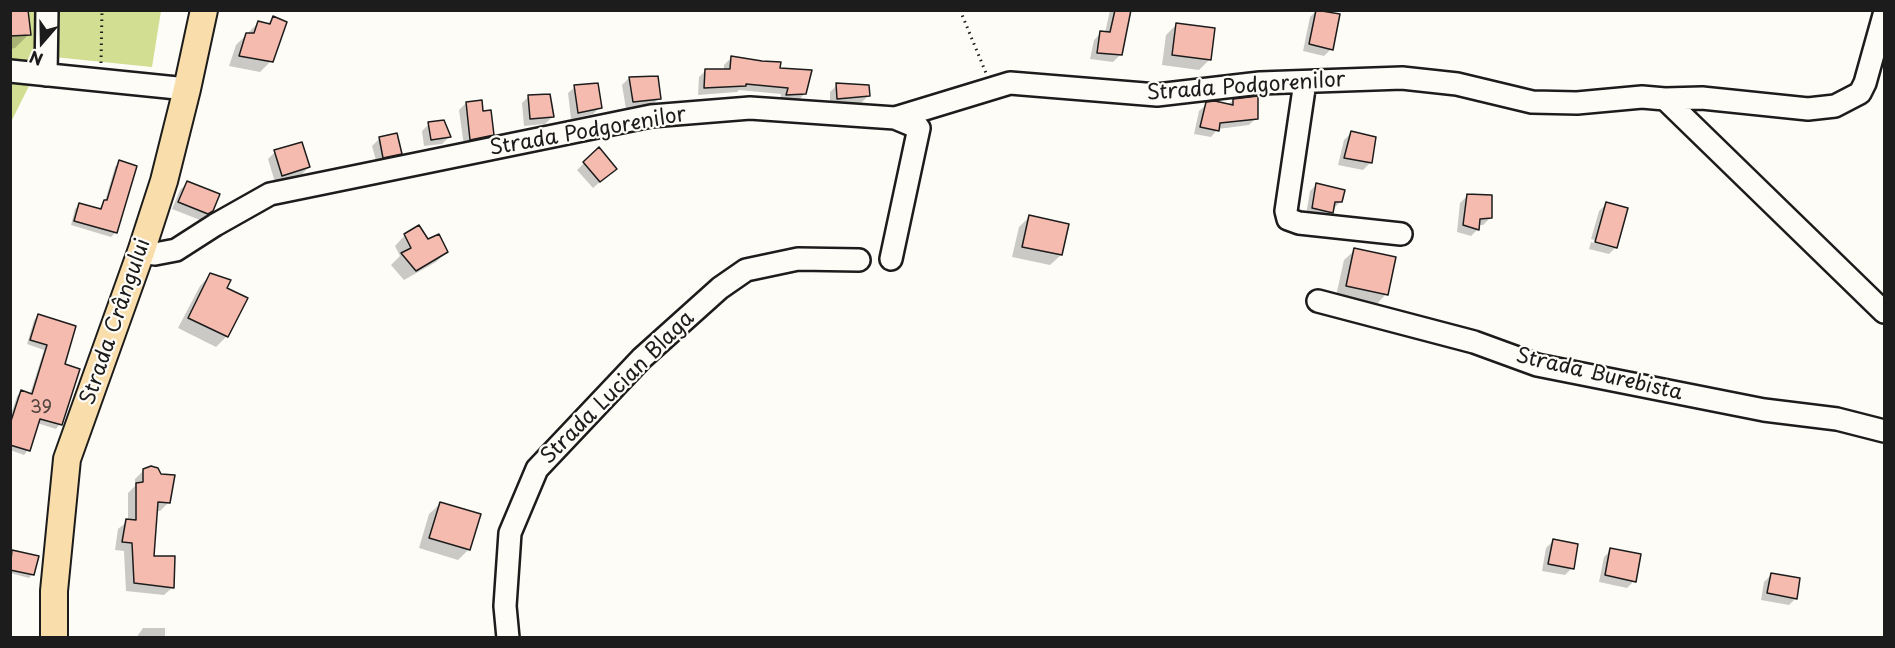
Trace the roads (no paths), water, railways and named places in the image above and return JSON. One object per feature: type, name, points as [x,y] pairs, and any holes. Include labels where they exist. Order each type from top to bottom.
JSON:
[{"type":"main road","name":"Strada Crângului","points":[[54,638],[54,591],[67,459],[164,181],[204,10]]},
{"type":"street","points":[[46,10],[46,75]]},
{"type":"street","name":"Strada Podgorenilor","points":[[141,252],[155,254],[176,250],[270,194],[651,116],[750,108],[895,117],[1010,83],[1157,95],[1260,83],[1402,78],[1457,84],[1532,102],[1576,103],[1642,97],[1702,98],[1808,109],[1835,106],[1860,93],[1865,83],[1884,15]]},
{"type":"street","points":[[10,71],[187,89]]},
{"type":"street","points":[[1305,82],[1286,211],[1287,219],[1299,223],[1401,234]]},
{"type":"street","points":[[1665,99],[1884,312]]},
{"type":"street","points":[[891,259],[919,128],[895,117]]},
{"type":"street","name":"Strada Lucian Blaga","points":[[508,638],[505,606],[510,533],[537,469],[642,358],[720,288],[746,270],[798,259],[859,260]]},
{"type":"street","name":"Strada Burebista","points":[[1318,302],[1474,342],[1537,365],[1764,410],[1838,419],[1884,431]]}]
